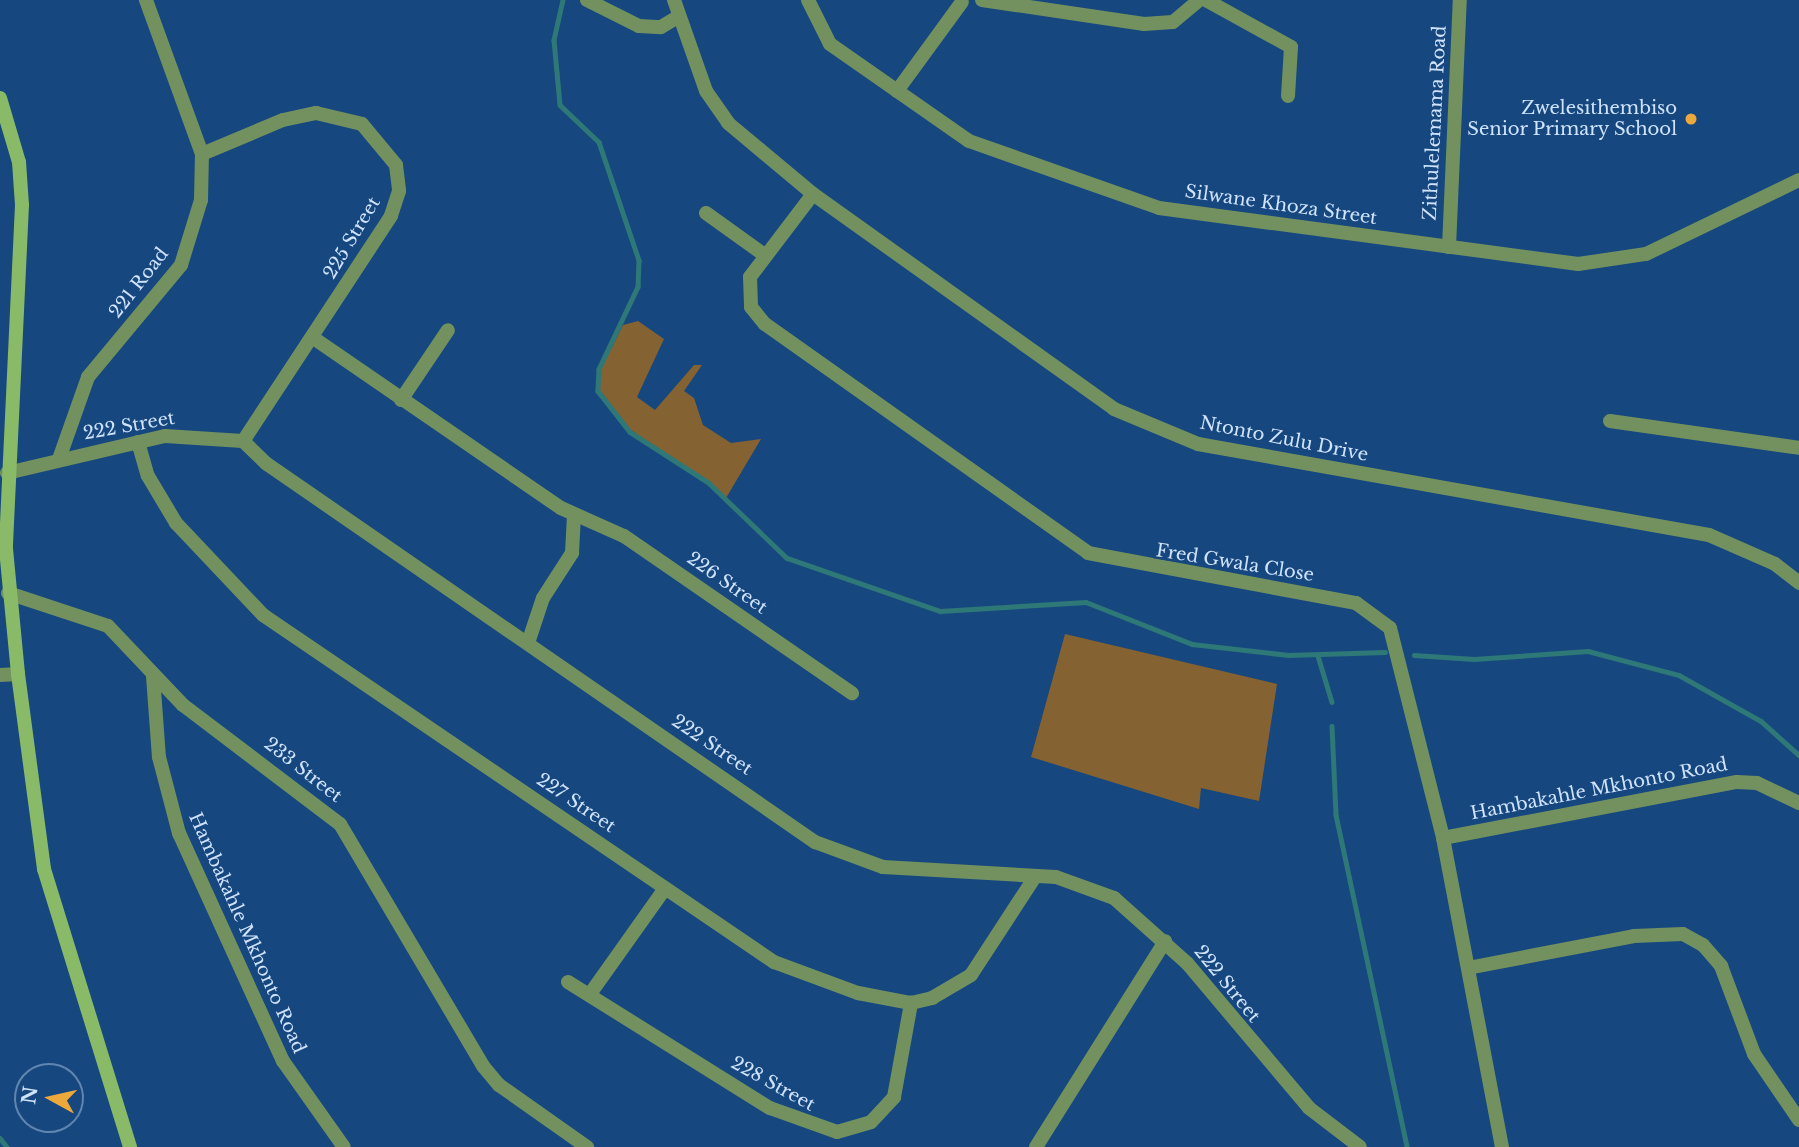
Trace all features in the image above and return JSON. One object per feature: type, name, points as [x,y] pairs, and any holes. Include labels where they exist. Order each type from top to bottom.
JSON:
[{"type":"street","name":"221 Road","points":[[59,459],[88,377],[181,265],[201,200],[202,154],[146,0]]},
{"type":"street","points":[[587,0],[639,26],[661,27],[679,16]]},
{"type":"street","name":"Ntonto Zulu Drive","points":[[674,0],[706,91],[728,123],[813,194],[1080,387],[1198,444],[1684,529],[1738,545],[1799,583]]},
{"type":"street","name":"Silwane Khoza Street","points":[[808,0],[830,44],[969,141],[1122,199],[1578,264],[1615,262],[1646,254],[1799,180]]},
{"type":"street","points":[[897,91],[962,1],[980,0],[1144,24],[1173,22],[1199,0]]},
{"type":"street","points":[[1206,0],[1291,47],[1289,96]]},
{"type":"street","name":"Zithulelemama Road","points":[[1448,247],[1460,0]]},
{"type":"street","points":[[0,98],[22,205],[7,473],[8,593],[18,674],[44,869],[130,1147]]},
{"type":"street","name":"225 Street","points":[[202,154],[283,120],[316,113],[362,124],[385,146],[399,191],[391,216],[243,440]]},
{"type":"street","name":"Fred Gwala Close","points":[[813,194],[763,254],[749,293],[765,324],[1066,541],[1127,565],[1356,603],[1379,616],[1395,641],[1443,838],[1502,1147]]},
{"type":"street","points":[[706,214],[763,254]]},
{"type":"street","points":[[401,400],[448,330]]},
{"type":"street","name":"226 Street","points":[[312,337],[574,515],[624,536],[852,693]]},
{"type":"street","points":[[1610,421],[1799,448]]},
{"type":"street","name":"222 Street","points":[[7,473],[138,442],[194,435],[243,440],[528,643],[848,858],[927,874],[1035,877],[1085,884],[1114,898],[1165,941],[1309,1108],[1358,1147]]},
{"type":"street","name":"227 Street","points":[[138,442],[148,476],[176,523],[262,615],[664,890],[775,962],[858,993],[912,1003],[954,989],[971,975],[1035,877]]},
{"type":"street","points":[[528,643],[543,598],[572,553],[574,515]]},
{"type":"street","name":"233 Street","points":[[8,593],[108,626],[153,676],[340,824],[483,1066],[499,1085],[587,1147]]},
{"type":"street","points":[[0,675],[18,674]]},
{"type":"street","name":"Hambakahle Mkhonto Road","points":[[153,676],[159,757],[179,833],[283,1061],[344,1147]]},
{"type":"street","name":"Hambakahle Mkhonto Road","points":[[1443,838],[1737,782],[1757,783],[1799,803]]},
{"type":"street","points":[[590,994],[664,890]]},
{"type":"street","points":[[1468,968],[1634,936],[1683,934],[1703,945],[1721,966],[1754,1054],[1799,1121]]},
{"type":"street","points":[[1036,1147],[1165,941]]},
{"type":"street","name":"228 Street","points":[[568,982],[770,1108],[837,1132],[871,1122],[894,1097],[912,1003]]},
{"type":"shaded area","points":[[638,321],[664,339],[637,397],[655,410],[694,365],[702,365],[684,391],[694,398],[703,425],[731,443],[761,439],[726,498],[620,422],[599,392],[599,373],[623,325]]},
{"type":"shaded area","points":[[1065,634],[1277,684],[1259,801],[1201,788],[1199,809],[1031,757]]},
{"type":"waterway","points":[[563,0],[554,40],[560,105],[599,142],[639,260],[638,287],[599,369],[598,391],[630,432],[709,483],[787,558],[940,611],[1086,602],[1192,644],[1288,655],[1385,652]]},
{"type":"waterway","points":[[1414,655],[1474,659],[1588,651],[1679,675],[1761,721],[1799,755]]},
{"type":"waterway","points":[[1318,656],[1332,702]]},
{"type":"waterway","points":[[1332,726],[1336,815],[1407,1147]]},
{"type":"waterway","points":[[0,1138],[7,1147]]},
{"type":"place","name":"Zwelesithembiso Senior Primary School","points":[[1691,119]]}]
